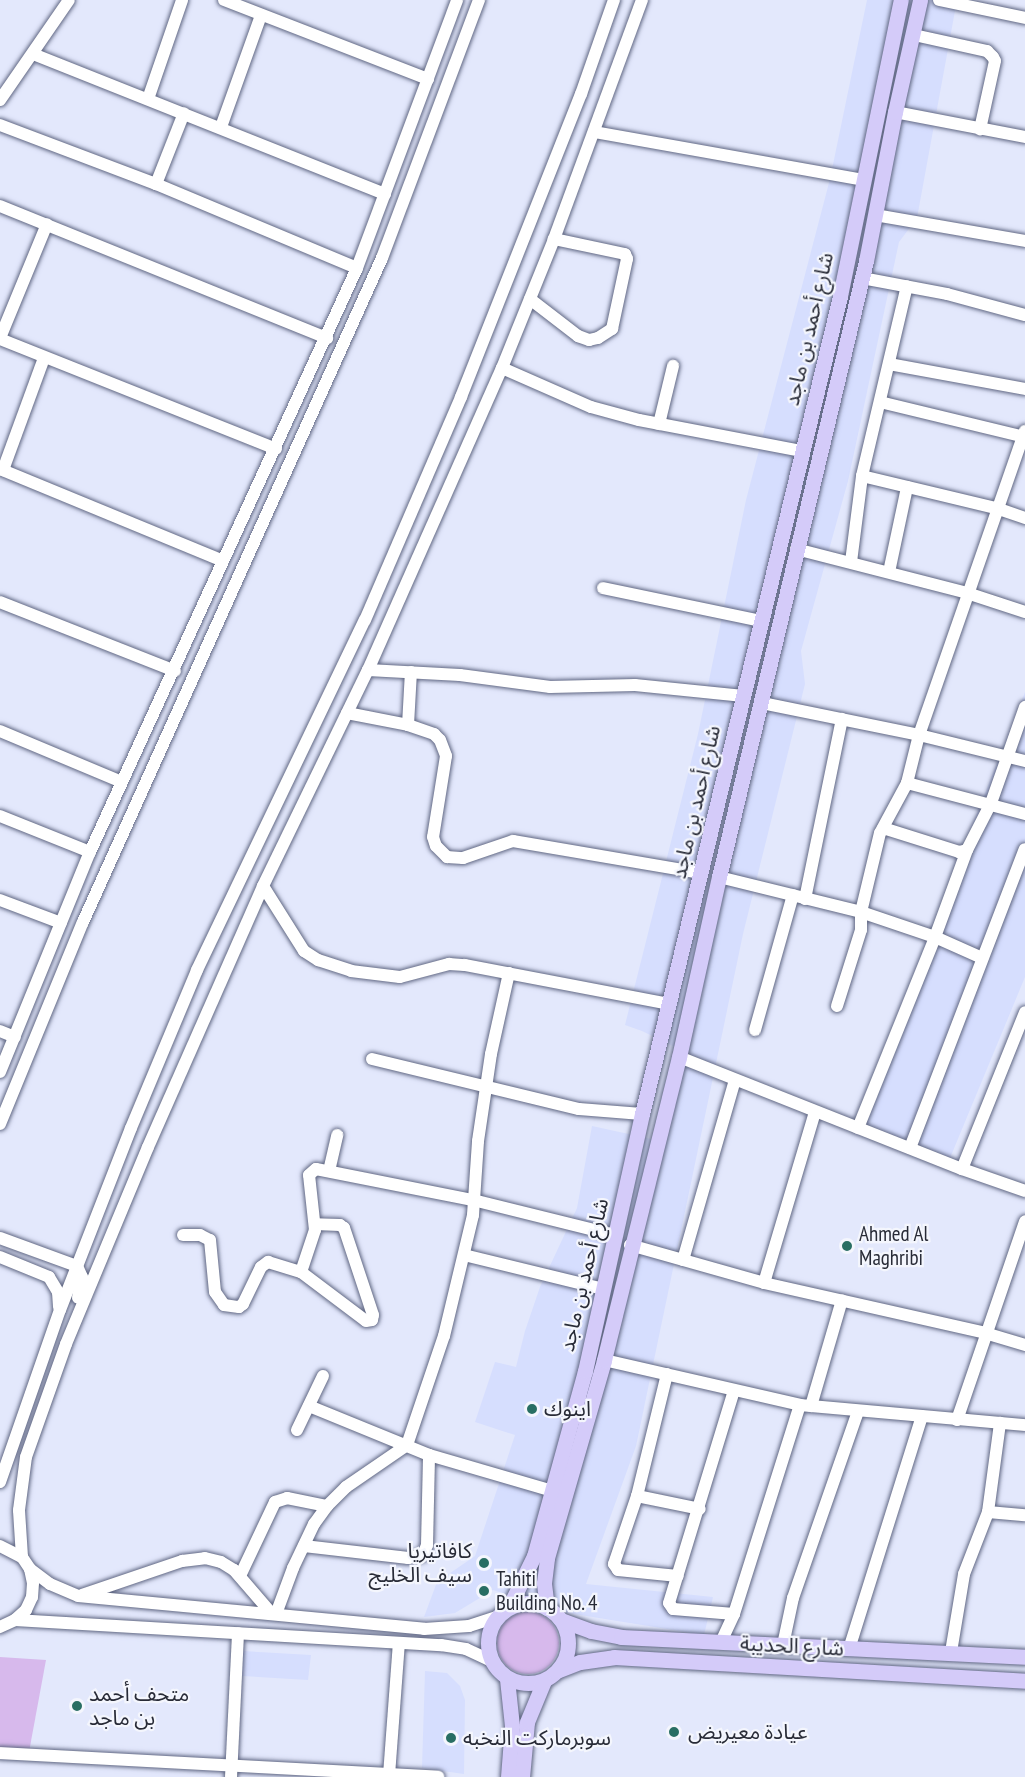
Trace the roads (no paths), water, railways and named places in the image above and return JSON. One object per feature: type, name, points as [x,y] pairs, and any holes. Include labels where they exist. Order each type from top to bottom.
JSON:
[{"type":"main road","name":"شارع أحمد بن ماجد","points":[[509,1607],[531,1563],[553,1491],[603,1289],[642,1114],[840,296],[902,0]]},
{"type":"main road","name":"شارع أحمد بن ماجد","points":[[547,1608],[544,1583],[547,1558],[604,1360],[630,1245],[679,1057],[718,877],[762,703],[796,549],[862,278],[920,0]]},
{"type":"main road","points":[[522,1777],[527,1722],[544,1681],[559,1670],[568,1651],[568,1640],[561,1620],[547,1608],[535,1603],[509,1607],[497,1617],[488,1637],[490,1660],[507,1679],[519,1683],[544,1681]]},
{"type":"main road","name":"شارع الحديبة","points":[[561,1620],[591,1631],[621,1637],[1025,1657]]},
{"type":"main road","name":"شارع الحديبة","points":[[559,1670],[580,1662],[614,1657],[1025,1681]]},
{"type":"main road","points":[[507,1679],[512,1726],[508,1777]]},
{"type":"street","points":[[2,93],[33,54],[69,0]]},
{"type":"street","points":[[148,99],[182,0]]},
{"type":"street","points":[[224,0],[428,79]]},
{"type":"street","points":[[0,1072],[90,852],[327,338],[357,268],[457,0]]},
{"type":"street","points":[[0,1124],[83,922],[382,258],[479,0]]},
{"type":"street","points":[[0,1480],[60,1310],[197,970],[365,620],[462,397],[581,94],[614,0]]},
{"type":"street","points":[[21,1557],[19,1510],[26,1457],[66,1344],[148,1147],[263,886],[368,670],[502,368],[554,239],[642,0]]},
{"type":"street","points":[[939,0],[1025,18]]},
{"type":"street","points":[[221,127],[261,15]]},
{"type":"street","points":[[914,35],[987,51],[993,57],[995,61],[980,129]]},
{"type":"street","points":[[33,54],[385,194]]},
{"type":"street","points":[[895,112],[1025,136]]},
{"type":"street","points":[[156,184],[184,113]]},
{"type":"street","points":[[0,125],[156,184],[357,268]]},
{"type":"street","points":[[594,132],[863,180]]},
{"type":"street","points":[[0,206],[327,338]]},
{"type":"street","points":[[875,214],[1025,241]]},
{"type":"street","points":[[47,224],[0,339],[276,449]]},
{"type":"street","points":[[530,299],[578,336],[589,340],[598,338],[612,329],[627,260],[625,254],[554,239]]},
{"type":"street","points":[[862,278],[908,286],[1025,315]]},
{"type":"street","points":[[851,562],[862,476],[908,286]]},
{"type":"street","points":[[44,358],[1,469],[223,561]]},
{"type":"street","points":[[889,364],[1025,389]]},
{"type":"street","points":[[659,424],[673,366]]},
{"type":"street","points":[[502,368],[591,407],[659,424],[802,451]]},
{"type":"street","points":[[837,1006],[861,930],[861,912],[883,828],[908,783],[920,735],[967,593],[1024,435],[880,402]]},
{"type":"street","points":[[862,476],[999,509],[1025,518]]},
{"type":"street","points":[[889,572],[907,487]]},
{"type":"street","points":[[796,549],[967,593],[1025,612]]},
{"type":"street","points":[[603,588],[761,621]]},
{"type":"street","points":[[0,602],[174,671]]},
{"type":"street","points":[[368,670],[460,675],[550,687],[635,685],[743,696]]},
{"type":"street","points":[[408,725],[411,672]]},
{"type":"street","points":[[762,703],[920,735],[1025,761]]},
{"type":"street","points":[[858,1128],[935,937],[967,850],[991,802],[1025,707]]},
{"type":"street","points":[[347,713],[408,725],[434,734],[445,750],[433,837],[436,846],[447,857],[463,858],[513,841],[701,873]]},
{"type":"street","points":[[754,1030],[799,897],[842,719]]},
{"type":"street","points":[[0,731],[122,782]]},
{"type":"street","points":[[908,783],[991,802],[1025,814]]},
{"type":"street","points":[[0,816],[90,852]]},
{"type":"street","points":[[883,828],[959,852],[967,850]]},
{"type":"street","points":[[910,1148],[1025,849]]},
{"type":"street","points":[[718,877],[861,912],[935,937],[982,958]]},
{"type":"street","points":[[263,886],[304,951],[318,960],[351,971],[400,977],[449,964],[509,973],[669,1004]]},
{"type":"street","points":[[0,900],[61,923]]},
{"type":"street","points":[[274,1614],[304,1545],[327,1506],[346,1487],[407,1444],[444,1336],[473,1215],[486,1085],[495,1029],[509,973]]},
{"type":"street","points":[[962,1169],[1024,1019]]},
{"type":"street","points":[[0,1031],[15,1037]]},
{"type":"street","points":[[679,1057],[962,1169],[1025,1191]]},
{"type":"street","points":[[372,1059],[579,1109],[642,1114]]},
{"type":"street","points":[[683,1260],[735,1080]]},
{"type":"street","points":[[764,1283],[815,1112]]},
{"type":"street","points":[[329,1171],[337,1135]]},
{"type":"street","points":[[302,1272],[315,1233],[309,1174],[316,1169],[473,1200],[614,1235]]},
{"type":"street","points":[[957,1420],[1025,1221]]},
{"type":"street","points":[[183,1235],[200,1235],[210,1240],[215,1292],[224,1305],[239,1307],[243,1304],[266,1262],[302,1272],[366,1321],[372,1320],[373,1315],[343,1226],[315,1224]]},
{"type":"street","points":[[0,1238],[77,1266],[82,1277],[82,1284],[66,1344]]},
{"type":"street","points":[[0,1252],[17,1256],[22,1252],[19,1245]]},
{"type":"street","points":[[630,1245],[764,1283],[986,1333],[1025,1345]]},
{"type":"street","points":[[464,1255],[603,1289]]},
{"type":"street","points":[[0,1257],[49,1277],[58,1292],[60,1310]]},
{"type":"street","points":[[721,1642],[734,1614],[842,1300]]},
{"type":"street","points":[[604,1360],[806,1406],[1025,1425]]},
{"type":"street","points":[[667,1374],[637,1496],[615,1559],[615,1568],[678,1576]]},
{"type":"street","points":[[297,1430],[323,1376]]},
{"type":"street","points":[[734,1391],[700,1509],[669,1603],[673,1609],[734,1614]]},
{"type":"street","points":[[309,1406],[407,1444],[429,1455],[553,1491]]},
{"type":"street","points":[[783,1646],[793,1598],[858,1411]]},
{"type":"street","points":[[849,1649],[922,1416]]},
{"type":"street","points":[[951,1652],[964,1574],[988,1512],[1000,1424]]},
{"type":"street","points":[[304,1545],[408,1558],[423,1555],[428,1545],[429,1455]]},
{"type":"street","points":[[637,1496],[700,1509]]},
{"type":"street","points":[[240,1576],[274,1502],[287,1498],[327,1506]]},
{"type":"street","points":[[988,1512],[1025,1515]]},
{"type":"street","points":[[0,1546],[21,1557],[30,1569],[50,1584],[78,1596],[439,1629],[469,1626],[497,1617]]},
{"type":"street","points":[[78,1596],[189,1559],[213,1560],[228,1566],[240,1576],[274,1614]]},
{"type":"street","points":[[1,1627],[15,1620],[26,1610],[32,1597],[33,1583],[30,1569]]},
{"type":"street","points":[[15,1620],[454,1647],[490,1660]]},
{"type":"street","points":[[232,1771],[238,1634]]},
{"type":"street","points":[[389,1775],[399,1643]]},
{"type":"street","points":[[0,1753],[232,1771],[438,1777]]},
{"type":"place","name":"Ahmed Al Maghribi","points":[[847,1246]]},
{"type":"place","name":"اينوك","points":[[532,1409]]},
{"type":"place","name":"كافاتيريا سيف الخليج","points":[[484,1563]]},
{"type":"place","name":"Tahiti Building No. 4","points":[[484,1591]]},
{"type":"place","name":"متحف أحمد بن ماجد","points":[[77,1706]]},
{"type":"place","name":"عيادة معيريض","points":[[674,1732]]},
{"type":"place","name":"سوبرماركت النخبه","points":[[451,1738]]}]
